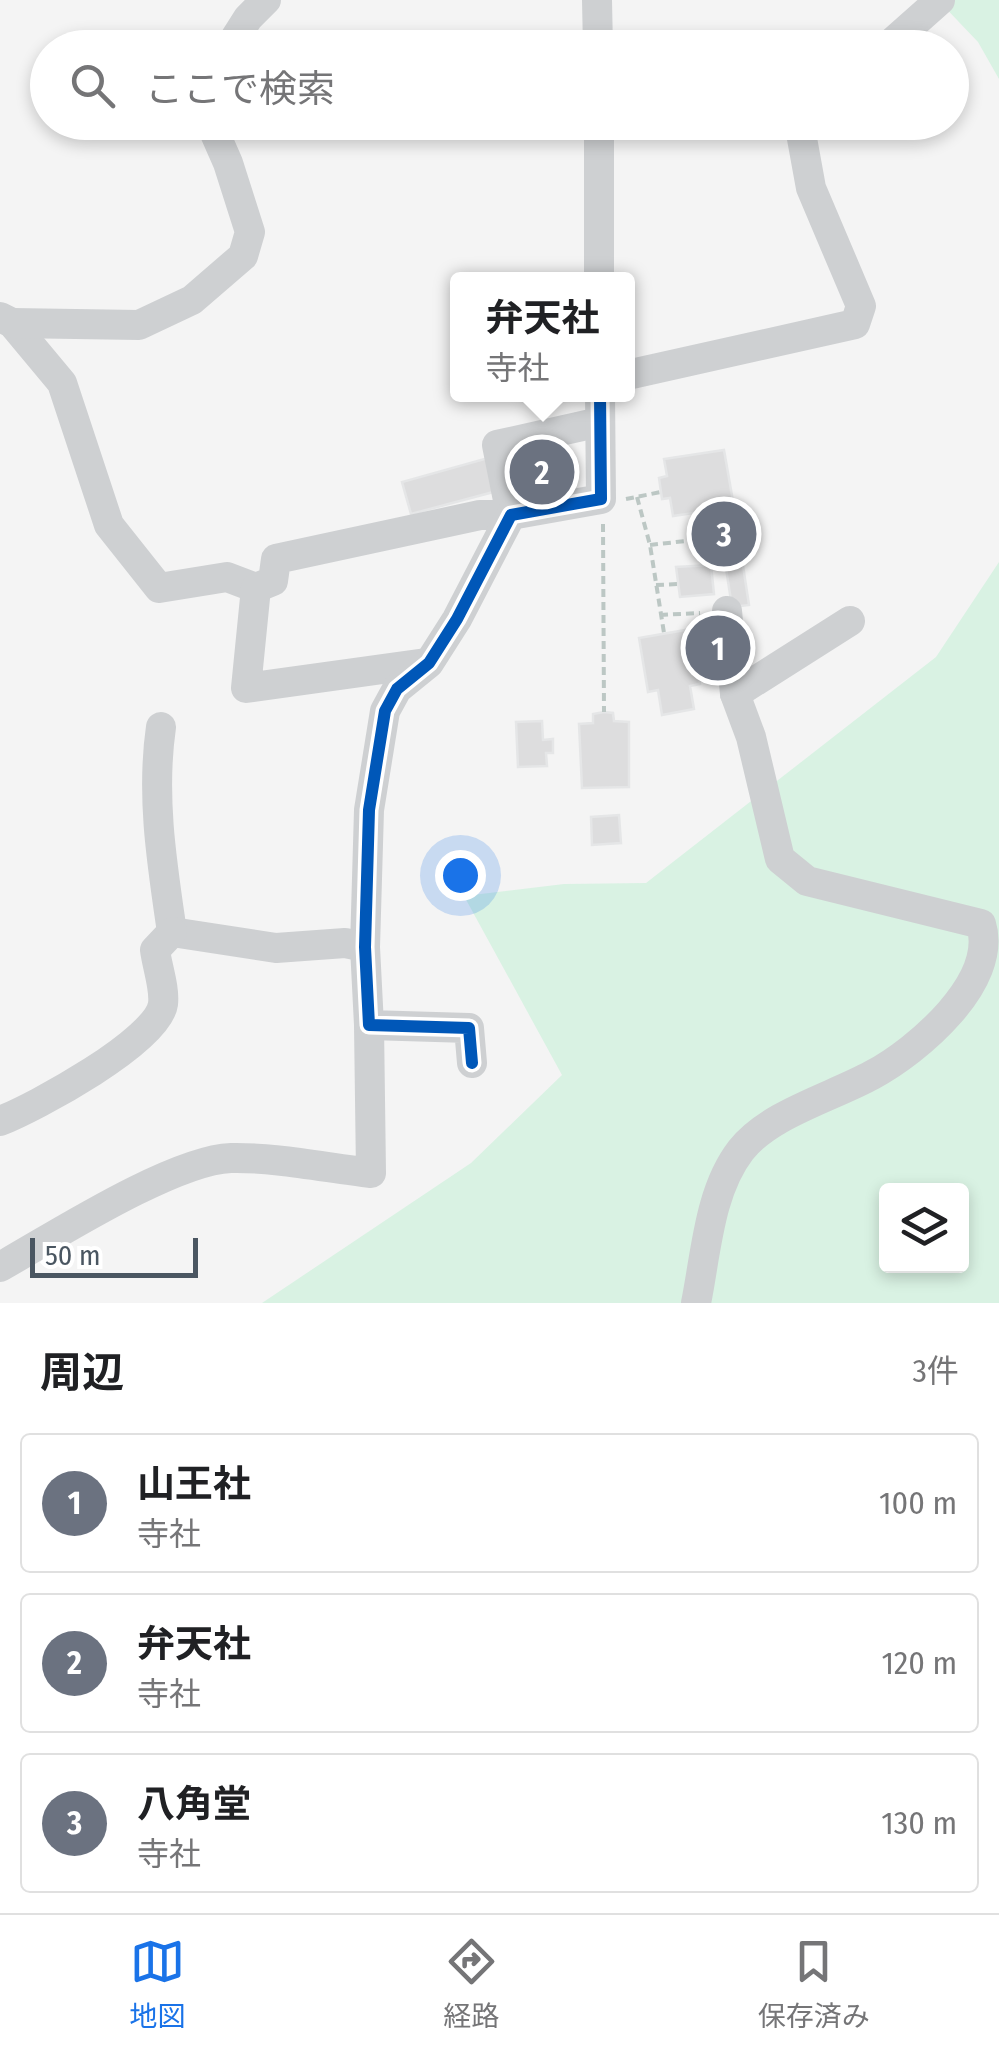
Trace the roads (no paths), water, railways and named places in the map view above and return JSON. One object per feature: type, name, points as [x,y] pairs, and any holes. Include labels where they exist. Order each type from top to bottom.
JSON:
[{"type":"street","points":[[240,30],[266,0]]},
{"type":"street","points":[[597,0],[598,30]]},
{"type":"street","points":[[906,30],[940,0]]},
{"type":"street","points":[[6,320],[139,325],[192,300],[243,256],[250,232],[218,140]]},
{"type":"street","points":[[599,140],[599,272]]},
{"type":"street","points":[[635,373],[855,324],[861,306],[811,188],[802,140]]},
{"type":"street","points":[[0,1267],[113,1203],[184,1171],[229,1158],[370,1173],[370,1026],[365,947],[370,810],[385,711],[397,689],[429,662],[457,619],[511,515],[496,445],[600,408],[602,507],[511,515],[480,515],[276,559],[273,581],[256,588],[227,577],[160,588],[109,525],[62,383],[6,320]]},
{"type":"street","points":[[256,588],[246,688],[429,662]]},
{"type":"street","points":[[696,1303],[719,1189],[738,1152],[758,1130],[875,1074],[932,1034],[981,984],[990,962],[990,938],[981,924],[807,880],[780,859],[751,737],[735,694],[727,611]]},
{"type":"street","points":[[735,694],[850,621]]},
{"type":"street","points":[[161,727],[156,758],[158,840],[172,932]]},
{"type":"street","points":[[172,932],[276,948],[332,944],[365,947]]},
{"type":"street","points":[[0,1121],[26,1112],[108,1062],[151,1027],[163,1006],[155,950],[172,932]]},
{"type":"street","points":[[370,1026],[469,1028],[472,1064]]},
{"type":"water","points":[[553,449],[564,482],[528,492],[518,461]]},
{"type":"place","name":"弁天社","points":[[542,472]]},
{"type":"place","name":"八角堂","points":[[724,534]]},
{"type":"place","name":"山王社","points":[[718,648]]}]
